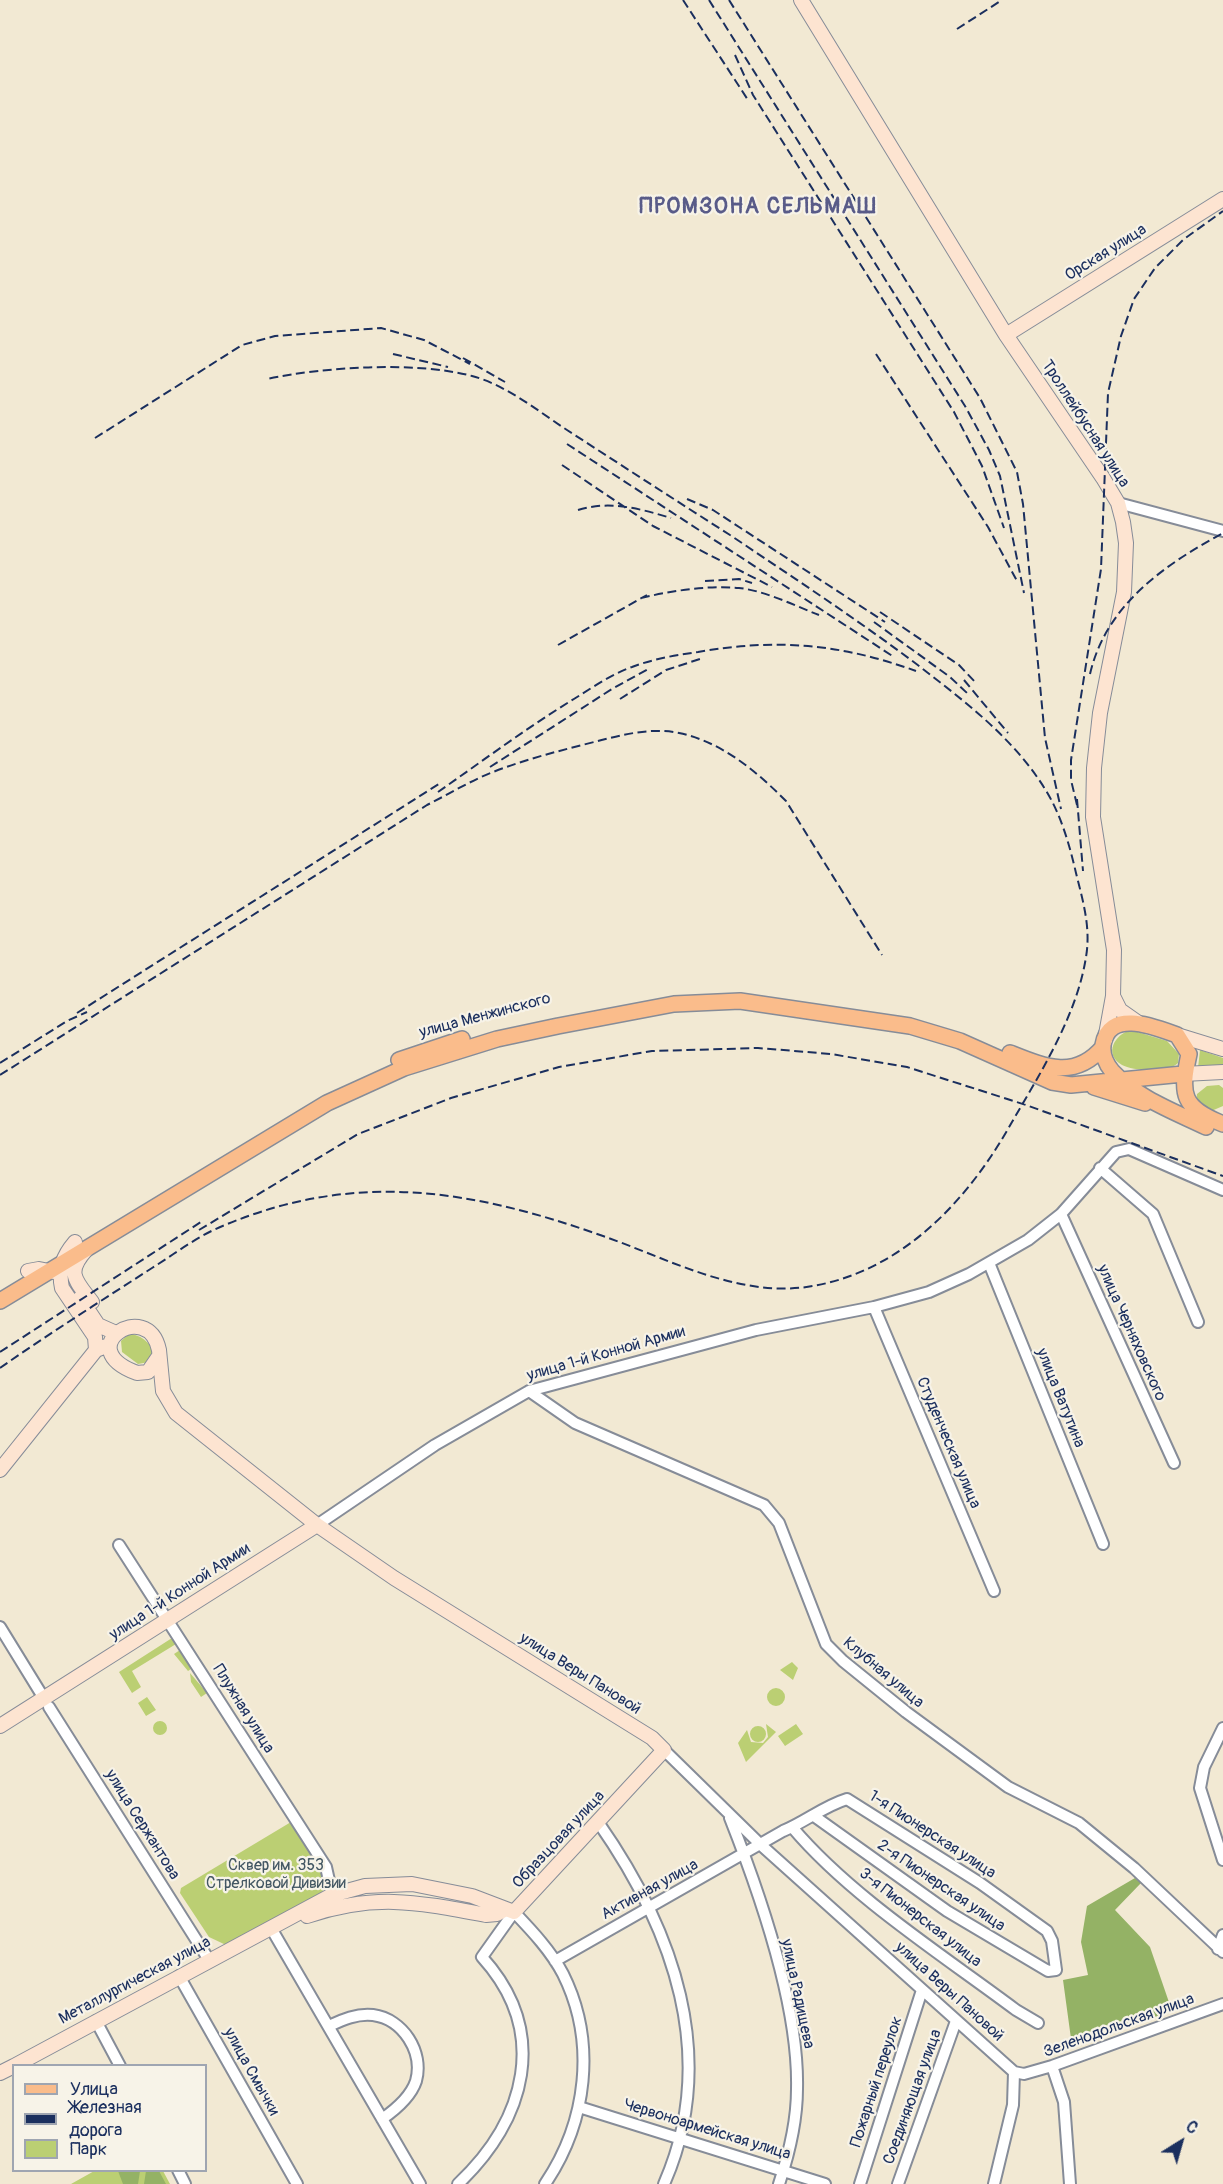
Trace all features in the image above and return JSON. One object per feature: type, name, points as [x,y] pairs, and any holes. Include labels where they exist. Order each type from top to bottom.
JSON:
[{"type":"main road","name":"Троллейбусная улица","points":[[801,0],[1006,335],[1118,503],[1126,543],[1125,573],[1121,610],[1100,713],[1093,817],[1111,915],[1114,950],[1113,996],[1104,1044]]},
{"type":"main road","name":"Орская улица","points":[[1006,335],[1223,199]]},
{"type":"main road","name":"улица Менжинского","points":[[0,1301],[32,1275],[322,1095],[437,1045],[556,1016],[688,994],[753,995],[899,1017],[962,1035],[1029,1066]]},
{"type":"main road","points":[[1113,996],[1120,1010],[1140,1024]]},
{"type":"main road","name":"улица Менжинского","points":[[0,1289],[32,1275],[60,1275],[78,1246],[95,1241],[327,1104],[404,1068],[497,1039],[656,1008],[740,1001],[863,1017],[910,1026],[1029,1066]]},
{"type":"main road","points":[[1029,1066],[1061,1069],[1073,1068],[1086,1063],[1104,1044],[1111,1030],[1119,1024],[1140,1024],[1223,1049]]},
{"type":"main road","points":[[1177,1035],[1189,1054],[1183,1074],[1186,1097],[1192,1108],[1223,1124]]},
{"type":"main road","points":[[1104,1044],[1104,1058],[1112,1071],[1124,1079],[1138,1094],[1206,1127]]},
{"type":"main road","points":[[1029,1066],[1052,1082],[1089,1085],[1136,1099],[1223,1134]]},
{"type":"main road","points":[[1089,1085],[1124,1079],[1223,1072]]},
{"type":"main road","points":[[95,1241],[74,1267],[75,1279],[104,1320],[110,1353],[115,1360],[137,1373],[148,1372],[159,1356]]},
{"type":"main road","points":[[32,1275],[50,1281],[60,1275],[69,1265],[78,1246]]},
{"type":"main road","points":[[60,1275],[108,1339]]},
{"type":"main road","points":[[60,1275],[108,1339]]},
{"type":"main road","name":"улица Веры Пановой","points":[[108,1339],[135,1326],[148,1333],[157,1344],[163,1391],[176,1413],[225,1449],[317,1525],[394,1578],[652,1738],[664,1750]]},
{"type":"main road","points":[[0,1470],[108,1339]]},
{"type":"main road","name":"улица 1-й Конной Армии","points":[[0,1726],[317,1525]]},
{"type":"main road","name":"Образцовая улица","points":[[509,1911],[598,1822],[664,1750]]},
{"type":"main road","name":"Металлургическая улица","points":[[18,2064],[271,1928],[365,1886],[405,1883],[472,1896],[509,1911]]},
{"type":"main road","name":"Металлургическая улица","points":[[334,1900],[402,1901],[486,1915],[509,1911]]},
{"type":"street","points":[[1118,503],[1223,531]]},
{"type":"street","name":"улица 1-й Конной Армии","points":[[317,1525],[435,1445],[529,1391],[756,1330],[874,1307],[929,1292],[1028,1240],[1061,1215],[1116,1152],[1130,1149],[1223,1190]]},
{"type":"street","points":[[1100,1168],[1153,1214],[1198,1323]]},
{"type":"street","name":"улица Черняховского","points":[[1061,1215],[1174,1463]]},
{"type":"street","name":"улица Ватутина","points":[[988,1263],[1103,1544]]},
{"type":"street","name":"Студенческая улица","points":[[874,1307],[994,1591]]},
{"type":"street","name":"Клубная улица","points":[[529,1391],[575,1424],[764,1505],[779,1523],[785,1545],[826,1644],[843,1661],[906,1712],[1008,1787],[1079,1823],[1134,1868],[1220,1950]]},
{"type":"street","name":"Плужная улица","points":[[118,1545],[326,1867],[334,1900]]},
{"type":"street","points":[[0,1627],[40,1692]]},
{"type":"street","name":"улица Сержантова","points":[[49,1707],[209,1960]]},
{"type":"street","points":[[1222,1856],[1200,1788],[1204,1767],[1223,1728]]},
{"type":"street","name":"улица Веры Пановой","points":[[664,1750],[761,1845],[956,2021],[1019,2073]]},
{"type":"street","name":"1-я Пионерская улица","points":[[761,1845],[834,1803],[846,1799],[980,1883],[1047,1931],[1052,1941],[1056,1970]]},
{"type":"street","name":"улица Радищева","points":[[729,1815],[744,1854],[784,1992],[796,2064],[797,2090],[794,2124],[779,2184]]},
{"type":"street","name":"2-я Пионерская улица","points":[[814,1816],[947,1911],[1048,1971],[1056,1970]]},
{"type":"street","points":[[598,1822],[620,1852],[649,1907],[674,1966],[688,2041],[690,2075],[681,2138],[664,2184]]},
{"type":"street","name":"3-я Пионерская улица","points":[[792,1827],[840,1875],[1016,2010],[1038,2024]]},
{"type":"street","name":"Активная улица","points":[[555,1961],[761,1845]]},
{"type":"street","points":[[402,1901],[405,1883]]},
{"type":"street","name":"Образцовая улица","points":[[458,2184],[474,2169],[502,2132],[518,2096],[521,2077],[521,2039],[512,2001],[483,1957],[509,1911]]},
{"type":"street","name":"Металлургическая улица","points":[[509,1911],[555,1961],[570,1989],[581,2030],[584,2073],[579,2107],[564,2152],[545,2184]]},
{"type":"street","points":[[271,1928],[420,2184]]},
{"type":"street","points":[[1220,1950],[1223,1935]]},
{"type":"street","name":"улица Смычки","points":[[179,1976],[297,2184]]},
{"type":"street","name":"Пожарный переулок","points":[[860,2184],[922,1990]]},
{"type":"street","name":"Зеленодольская улица","points":[[1019,2073],[1052,2066],[1223,2004]]},
{"type":"street","points":[[329,2026],[356,2015],[374,2015],[397,2026],[414,2047],[418,2064],[416,2082],[406,2097],[382,2119]]},
{"type":"street","points":[[96,2021],[119,2064]]},
{"type":"street","name":"Соединяющая улица","points":[[898,2184],[956,2021]]},
{"type":"street","points":[[1052,2066],[1064,2102],[1070,2184]]},
{"type":"street","points":[[994,2184],[1019,2073]]},
{"type":"street","name":"Червоноармейская улица","points":[[579,2107],[784,2169],[825,2184]]},
{"type":"green space","points":[[1131,1030],[1167,1041],[1179,1054],[1178,1063],[1159,1070],[1150,1070],[1134,1069],[1116,1061],[1112,1050],[1113,1045],[1120,1036]]},
{"type":"green space","points":[[1200,1050],[1223,1058],[1223,1066],[1198,1068]]},
{"type":"green space","points":[[1219,1085],[1223,1088],[1223,1106],[1209,1112],[1196,1101],[1197,1094],[1207,1086]]},
{"type":"green space","points":[[129,1334],[140,1337],[150,1345],[154,1352],[149,1362],[138,1364],[122,1352],[121,1341]]},
{"type":"green space","points":[[172,1638],[176,1644],[132,1671],[141,1687],[132,1693],[119,1672]]},
{"type":"green space","points":[[180,1650],[191,1669],[188,1671],[174,1654]]},
{"type":"green space","points":[[792,1662],[798,1668],[793,1680],[780,1670]]},
{"type":"green space","points":[[190,1673],[207,1693],[201,1697],[191,1682]]},
{"type":"green space","points":[[776,1688],[782,1691],[785,1697],[782,1703],[776,1706],[770,1703],[767,1697],[770,1691]]},
{"type":"green space","points":[[147,1697],[156,1710],[146,1716],[138,1703]]},
{"type":"green space","points":[[157,1721],[163,1721],[167,1728],[163,1735],[157,1735],[153,1731],[153,1725]]},
{"type":"green space","points":[[766,1724],[776,1732],[746,1762],[738,1743],[747,1730],[751,1742],[763,1743],[768,1737]]},
{"type":"green space","points":[[796,1724],[803,1734],[785,1746],[778,1736]]},
{"type":"green space","points":[[755,1726],[761,1726],[766,1734],[764,1740],[755,1742],[750,1737],[750,1731]]},
{"type":"green space","name":"Сквер им. 353 Стрелковой Дивизии","points":[[291,1822],[326,1872],[326,1887],[321,1893],[226,1945],[209,1937],[180,1893],[181,1888]]},
{"type":"green space","points":[[1135,1878],[1141,1883],[1115,1910],[1150,1947],[1172,2011],[1072,2046],[1063,1980],[1088,1975],[1081,1942],[1087,1906]]},
{"type":"green space","points":[[92,2172],[164,2172],[170,2184],[71,2184]]},
{"type":"green space","points":[[118,2172],[140,2172],[138,2184],[123,2184]]},
{"type":"green space","points":[[146,2172],[160,2172],[166,2184],[144,2184]]},
{"type":"railway","points":[[683,0],[748,100]]},
{"type":"railway","points":[[709,0],[965,406],[989,450],[1000,476],[1024,593]]},
{"type":"railway","points":[[729,0],[980,398],[1017,472],[1023,504],[1045,738],[1061,809]]},
{"type":"railway","points":[[957,29],[1002,0]]},
{"type":"railway","points":[[735,55],[753,95],[954,412],[982,466],[1004,528]]},
{"type":"railway","points":[[1077,805],[1071,780],[1071,760],[1101,569],[1108,393],[1121,336],[1134,299],[1155,268],[1184,239],[1223,211]]},
{"type":"railway","points":[[95,438],[242,345],[275,336],[381,328],[424,340],[470,364]]},
{"type":"railway","points":[[393,354],[448,367]]},
{"type":"railway","points":[[876,354],[988,527],[1017,581]]},
{"type":"railway","points":[[463,358],[505,382]]},
{"type":"railway","points":[[0,1368],[206,1234],[274,1208],[321,1197],[368,1192],[415,1193],[461,1198],[508,1207],[603,1236],[705,1274],[759,1287],[786,1289],[813,1286],[846,1278],[905,1247],[954,1204],[976,1178],[1046,1063],[1066,1022],[1081,979],[1088,936],[1086,915],[1068,843],[1048,794],[1022,757],[990,724],[896,649],[730,535],[521,399],[485,380],[449,371],[397,367],[315,371],[267,379]]},
{"type":"railway","points":[[567,444],[894,657]]},
{"type":"railway","points":[[562,465],[653,526],[772,587]]},
{"type":"railway","points":[[687,499],[713,510],[885,622]]},
{"type":"railway","points":[[578,510],[614,506],[637,509],[671,518]]},
{"type":"railway","points":[[1090,674],[1098,649],[1109,627],[1140,590],[1159,573],[1223,533]]},
{"type":"railway","points":[[705,581],[739,579],[752,583]]},
{"type":"railway","points":[[641,598],[689,589],[739,588],[769,595],[819,615]]},
{"type":"railway","points":[[558,645],[647,595]]},
{"type":"railway","points":[[880,612],[959,665],[976,683]]},
{"type":"railway","points":[[874,622],[950,677],[967,693]]},
{"type":"railway","points":[[438,792],[599,683],[640,664],[681,654],[755,645],[782,645],[835,649],[916,671]]},
{"type":"railway","points":[[620,699],[666,670],[703,658]]},
{"type":"railway","points":[[490,767],[612,689],[650,668]]},
{"type":"railway","points":[[964,680],[1008,733]]},
{"type":"railway","points":[[0,1075],[427,805],[476,779],[505,767],[555,752],[636,733],[668,731],[695,737],[737,759],[763,779],[786,801],[882,955]]},
{"type":"railway","points":[[77,1013],[442,782]]},
{"type":"railway","points":[[1077,799],[1083,871]]},
{"type":"railway","points":[[0,1063],[67,1021],[87,1012]]},
{"type":"railway","points":[[199,1230],[358,1134],[451,1098],[559,1067],[652,1051],[758,1048],[831,1054],[907,1067],[1026,1105],[1223,1176]]},
{"type":"railway","points":[[0,1352],[204,1220]]},
{"type":"district","name":"ПРОМЗОНА СЕЛЬМАШ","points":[[758,207]]}]
